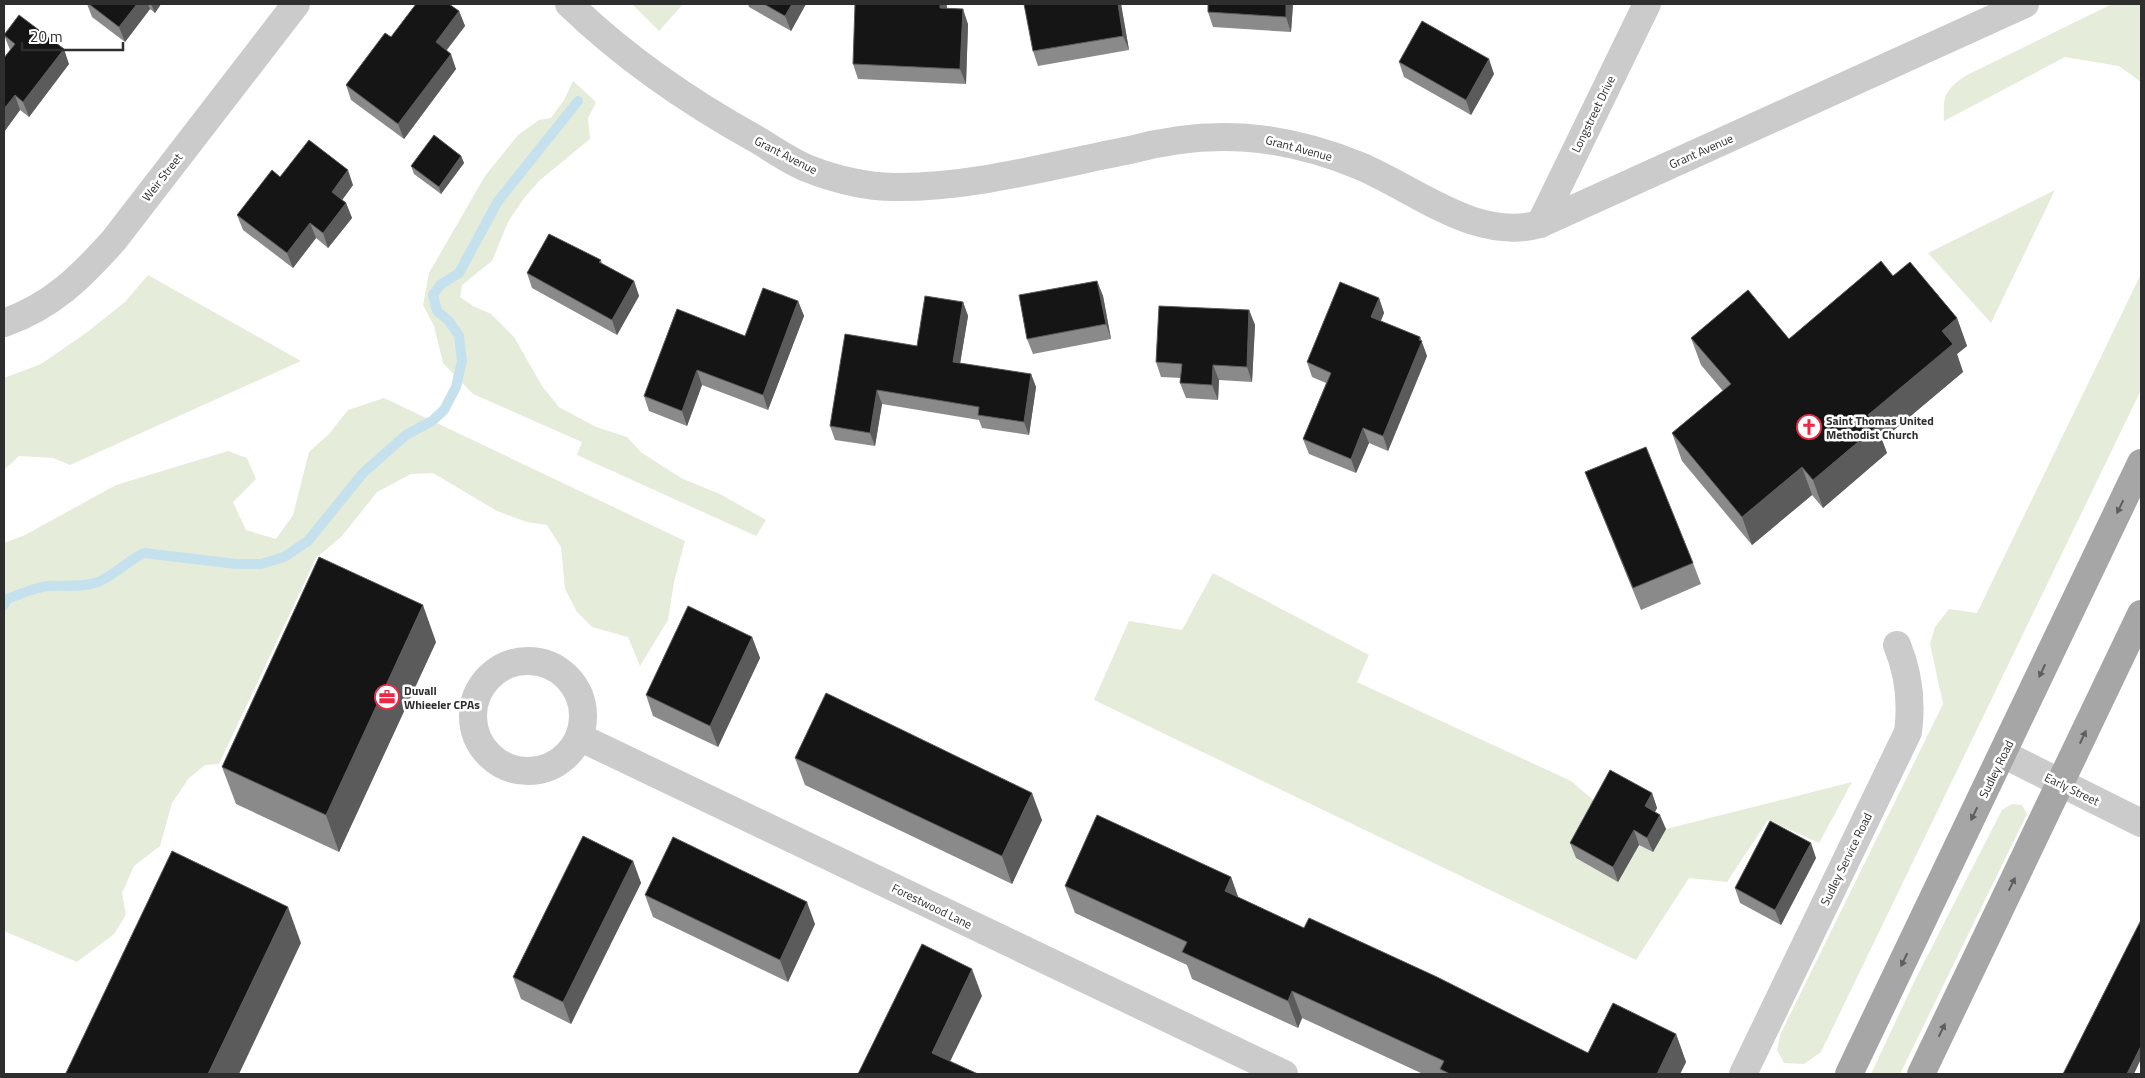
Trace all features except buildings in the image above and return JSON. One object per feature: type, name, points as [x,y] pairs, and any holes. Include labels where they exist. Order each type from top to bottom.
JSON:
[{"type":"main road","name":"Sudley Road","points":[[1850,1074],[2141,463]]},
{"type":"main road","points":[[1920,1074],[2141,614]]},
{"type":"street","name":"Weir Street","points":[[4,323],[21,317],[61,294],[87,270],[114,240],[296,4]]},
{"type":"street","name":"Grant Avenue","points":[[569,4],[598,32],[652,74],[720,119],[808,169],[845,180],[892,188],[949,186],[1159,142],[1209,135],[1259,138],[1310,149],[1360,166],[1479,223],[1512,229],[1540,224],[2024,4]]},
{"type":"street","name":"Longstreet Drive","points":[[1540,224],[1647,4]]},
{"type":"street","name":"Sudley Service Road","points":[[1749,1072],[1908,732],[1911,707],[1905,664],[1897,645]]},
{"type":"street","points":[[516,662],[544,663],[568,678],[576,689],[582,702],[584,716],[579,737],[569,754],[546,769],[533,771],[516,770],[501,764],[488,754],[478,740],[473,712],[476,698],[482,685],[491,674],[503,666],[516,662]]},
{"type":"street","name":"Forestwood Lane","points":[[579,737],[1284,1074]]},
{"type":"street","name":"Early Street","points":[[2003,754],[2141,822]]},
{"type":"green space","points":[[632,4],[683,4],[659,31]]},
{"type":"green space","points":[[2112,4],[2141,4],[2141,82],[2119,66],[2065,57],[1944,121],[1946,95],[1965,76]]},
{"type":"green space","points":[[573,81],[596,102],[588,118],[590,139],[540,180],[524,198],[508,222],[492,261],[462,285],[460,297],[473,306],[491,314],[514,337],[542,386],[559,407],[596,427],[627,437],[642,453],[683,479],[720,494],[766,520],[756,536],[577,455],[582,442],[473,394],[443,363],[434,326],[423,305],[429,273],[485,176],[518,135],[539,120],[551,118],[564,100]]},
{"type":"green space","points":[[2055,190],[1991,323],[1928,253]]},
{"type":"green space","points":[[2141,274],[2141,390],[1821,1052],[1804,1064],[1784,1063],[1777,1050],[1780,1035],[1943,704],[1930,644],[1935,627],[1949,609],[1977,613]]},
{"type":"green space","points":[[148,275],[301,361],[70,465],[53,458],[19,456],[4,470],[4,378],[41,364],[86,333],[125,302]]},
{"type":"green space","points":[[384,398],[685,541],[674,582],[668,620],[640,666],[628,637],[592,627],[577,612],[565,589],[561,547],[547,525],[527,522],[497,511],[433,473],[411,474],[377,492],[342,536],[316,558],[219,764],[205,765],[189,778],[172,803],[160,846],[134,866],[122,893],[126,915],[114,934],[77,962],[4,931],[4,543],[25,535],[116,485],[228,451],[247,458],[256,479],[233,502],[246,530],[276,539],[293,515],[309,452],[329,434],[348,410]]},
{"type":"green space","points":[[1213,573],[1369,655],[1357,682],[1571,781],[1599,805],[1618,882],[1639,845],[1653,852],[1666,829],[1852,782],[1819,843],[1768,820],[1727,882],[1689,878],[1636,960],[1094,700],[1129,621],[1182,630]]},
{"type":"green space","points":[[2012,804],[2022,805],[2027,814],[1900,1074],[1871,1074],[1916,978],[2002,810]]},
{"type":"waterway","points":[[4,605],[7,599],[38,588],[48,586],[79,586],[98,582],[144,553],[236,564],[261,564],[284,557],[308,541],[363,473],[406,435],[432,421],[444,410],[456,387],[462,361],[459,336],[449,321],[437,311],[433,295],[440,285],[459,273],[498,201],[578,101]]},
{"type":"place","name":"Saint Thomas United Methodist Church","points":[[1809,427]]},
{"type":"place","name":"Duvall Whieeler CPAs","points":[[387,697]]}]
